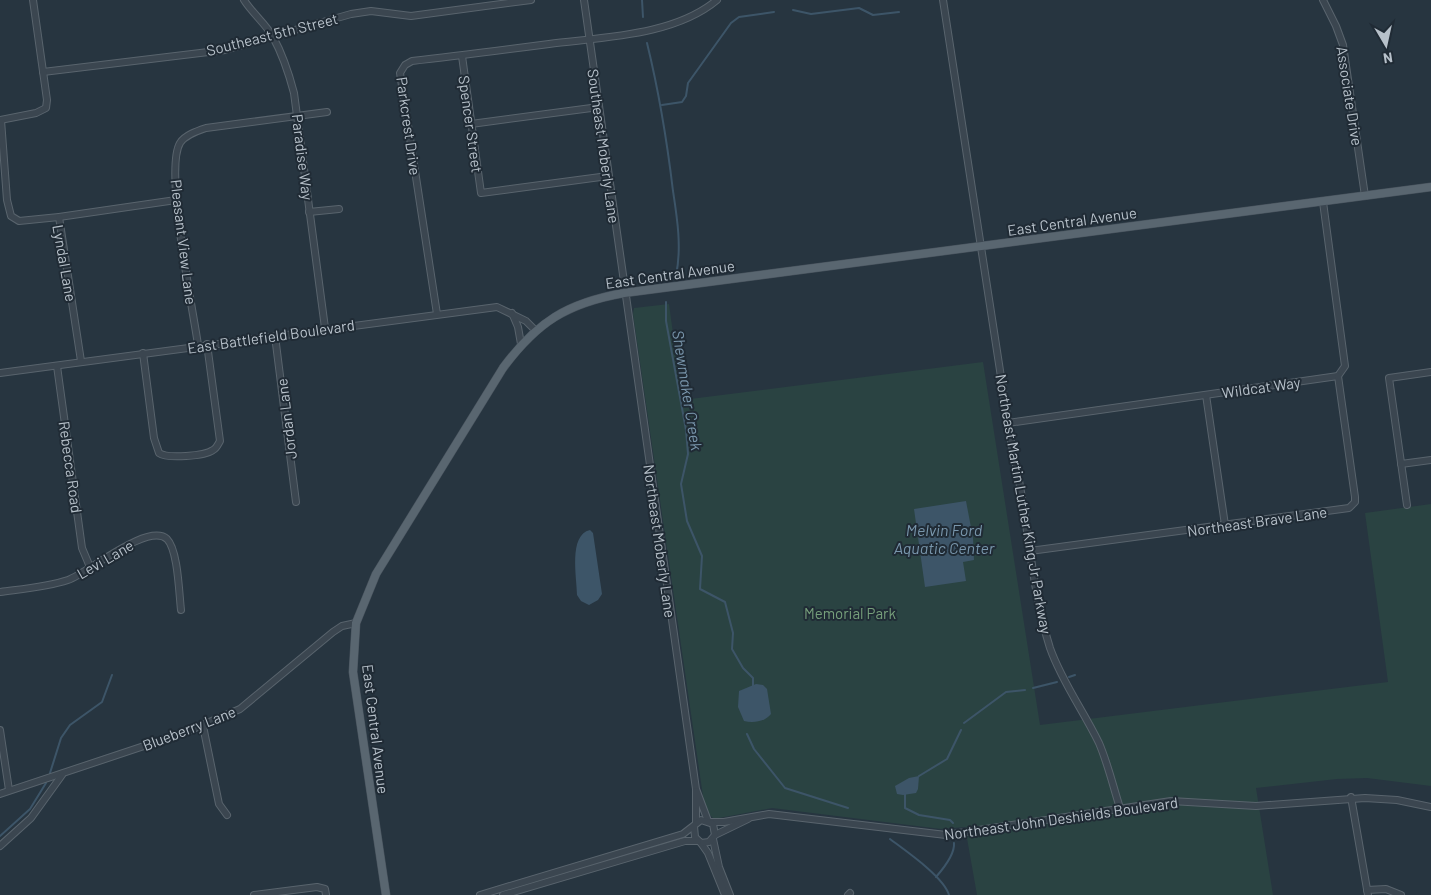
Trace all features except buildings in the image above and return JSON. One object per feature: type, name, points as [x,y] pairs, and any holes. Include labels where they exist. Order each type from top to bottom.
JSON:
[{"type":"main road","name":"East Central Avenue","points":[[386,895],[353,672],[356,623],[376,574],[497,376],[521,344],[535,330],[559,314],[579,304],[624,293],[1431,187]]},
{"type":"street","points":[[0,120],[36,113],[46,108],[44,72],[33,0]]},
{"type":"street","name":"Paradise Way","points":[[244,0],[254,16],[272,36],[288,70],[298,117],[325,328]]},
{"type":"street","name":"Southeast 5th Street","points":[[44,72],[225,50],[351,14],[371,11],[411,16],[531,0]]},
{"type":"street","name":"Southeast Moberly Lane","points":[[584,0],[624,293]]},
{"type":"street","points":[[590,39],[668,26],[695,15],[717,0]]},
{"type":"street","name":"Northeast Martin Luther King Jr Parkway","points":[[943,0],[1008,423],[1019,475],[1030,551],[1049,645],[1059,674],[1098,742],[1114,784],[1120,808]]},
{"type":"street","name":"Associate Drive","points":[[1323,0],[1343,45],[1365,196]]},
{"type":"street","name":"Parkcrest Drive","points":[[437,314],[400,72],[405,65],[412,61],[590,39]]},
{"type":"street","name":"Spencer Street","points":[[462,56],[482,193],[608,176]]},
{"type":"street","points":[[471,124],[599,107]]},
{"type":"street","name":"Pleasant View Lane","points":[[198,345],[176,200],[175,158],[180,142],[192,133],[206,128],[327,112]]},
{"type":"street","name":"Lyndal Lane","points":[[0,120],[7,200],[12,216],[19,220],[59,218],[81,361]]},
{"type":"street","points":[[59,218],[176,200]]},
{"type":"street","points":[[1323,202],[1344,366],[1338,376]]},
{"type":"street","points":[[309,212],[339,209]]},
{"type":"street","name":"Northeast Moberly Lane","points":[[624,293],[696,789],[695,825]]},
{"type":"street","name":"East Battlefield Boulevard","points":[[0,373],[143,352],[497,307],[526,321],[535,330]]},
{"type":"street","points":[[512,313],[518,327],[521,344]]},
{"type":"street","name":"Jordan Lane","points":[[275,336],[296,502]]},
{"type":"street","points":[[143,352],[154,438],[159,454],[169,458],[209,452],[217,447],[220,441],[208,344]]},
{"type":"street","name":"Rebecca Road","points":[[57,366],[82,548],[90,567]]},
{"type":"street","points":[[1406,504],[1389,378],[1431,372]]},
{"type":"street","name":"Wildcat Way","points":[[1008,423],[1338,376]]},
{"type":"street","name":"Northeast Brave Lane","points":[[1030,551],[1344,510],[1352,506],[1355,497],[1338,376]]},
{"type":"street","points":[[1206,395],[1225,525]]},
{"type":"street","points":[[1401,464],[1431,460]]},
{"type":"street","name":"Levi Lane","points":[[0,592],[58,583],[75,577],[141,538],[164,537],[172,548],[181,610]]},
{"type":"street","name":"Blueberry Lane","points":[[0,794],[62,775],[203,726],[240,709],[332,632],[342,626],[356,623]]},
{"type":"street","points":[[203,726],[219,804],[227,815]]},
{"type":"street","points":[[0,730],[9,790]]},
{"type":"street","points":[[0,846],[30,818],[62,775]]},
{"type":"street","name":"Northeast Moberly Lane","points":[[696,789],[709,821]]},
{"type":"street","points":[[1351,798],[1368,892],[1386,889],[1401,895]]},
{"type":"street","name":"Northeast John Deshields Boulevard","points":[[709,821],[717,823],[768,814],[946,835],[1171,801],[1256,806],[1351,798],[1397,800],[1431,807]]},
{"type":"street","name":"Northeast John Deshields Boulevard","points":[[714,837],[751,818]]},
{"type":"street","points":[[480,895],[683,834],[695,825],[709,821],[715,827],[714,837],[719,867],[730,895]]},
{"type":"street","points":[[695,825],[693,831],[708,853],[724,895]]},
{"type":"street","points":[[503,895],[685,841],[699,842],[714,837]]},
{"type":"street","points":[[255,895],[316,887],[326,892]]},
{"type":"green space","name":"Memorial Park","points":[[669,304],[682,400],[983,362],[1040,725],[1388,682],[1365,513],[1431,504],[1431,786],[1367,778],[1337,779],[1256,788],[1273,895],[977,895],[965,827],[941,829],[772,808],[714,819],[705,810],[633,314],[634,308]]},
{"type":"water","name":"Melvin Ford Aquatic Center","points":[[966,501],[973,538],[974,560],[963,562],[966,581],[925,587],[914,509]]},
{"type":"water","points":[[590,530],[593,533],[602,594],[598,600],[589,605],[581,601],[577,595],[575,558],[579,540],[583,534]]},
{"type":"water","points":[[756,684],[763,685],[767,689],[771,714],[766,719],[759,721],[744,721],[738,707],[739,691]]},
{"type":"water","points":[[919,776],[916,793],[897,794],[895,786],[909,778]]},
{"type":"waterway","name":"Shewmaker Creek","points":[[642,0],[643,17]]},
{"type":"waterway","points":[[793,10],[811,14],[859,8],[873,15],[899,12]]},
{"type":"waterway","points":[[662,105],[682,102],[686,96],[688,83],[731,23],[739,17],[774,12]]},
{"type":"waterway","name":"Shewmaker Creek","points":[[647,43],[662,117],[676,211],[679,243],[676,275]]},
{"type":"waterway","name":"Shewmaker Creek","points":[[666,302],[666,321],[686,430],[688,454],[681,484],[687,521],[702,556],[700,589],[725,602],[733,633],[732,649],[743,668],[753,678],[753,687]]},
{"type":"waterway","points":[[50,773],[61,738],[70,725],[102,702],[112,675]]},
{"type":"waterway","points":[[1069,677],[1075,675]]},
{"type":"waterway","points":[[1033,688],[1057,682]]},
{"type":"waterway","points":[[964,723],[1006,692],[1025,690]]},
{"type":"waterway","points":[[919,776],[947,759],[961,730]]},
{"type":"waterway","name":"Shewmaker Creek","points":[[747,734],[754,749],[785,788],[848,808]]},
{"type":"waterway","points":[[0,836],[30,809],[46,783]]},
{"type":"waterway","points":[[905,793],[905,808],[919,815],[950,820],[953,823]]},
{"type":"waterway","name":"Shewmaker Creek","points":[[890,839],[940,880],[949,895]]},
{"type":"waterway","points":[[936,877],[951,856],[954,843]]}]
